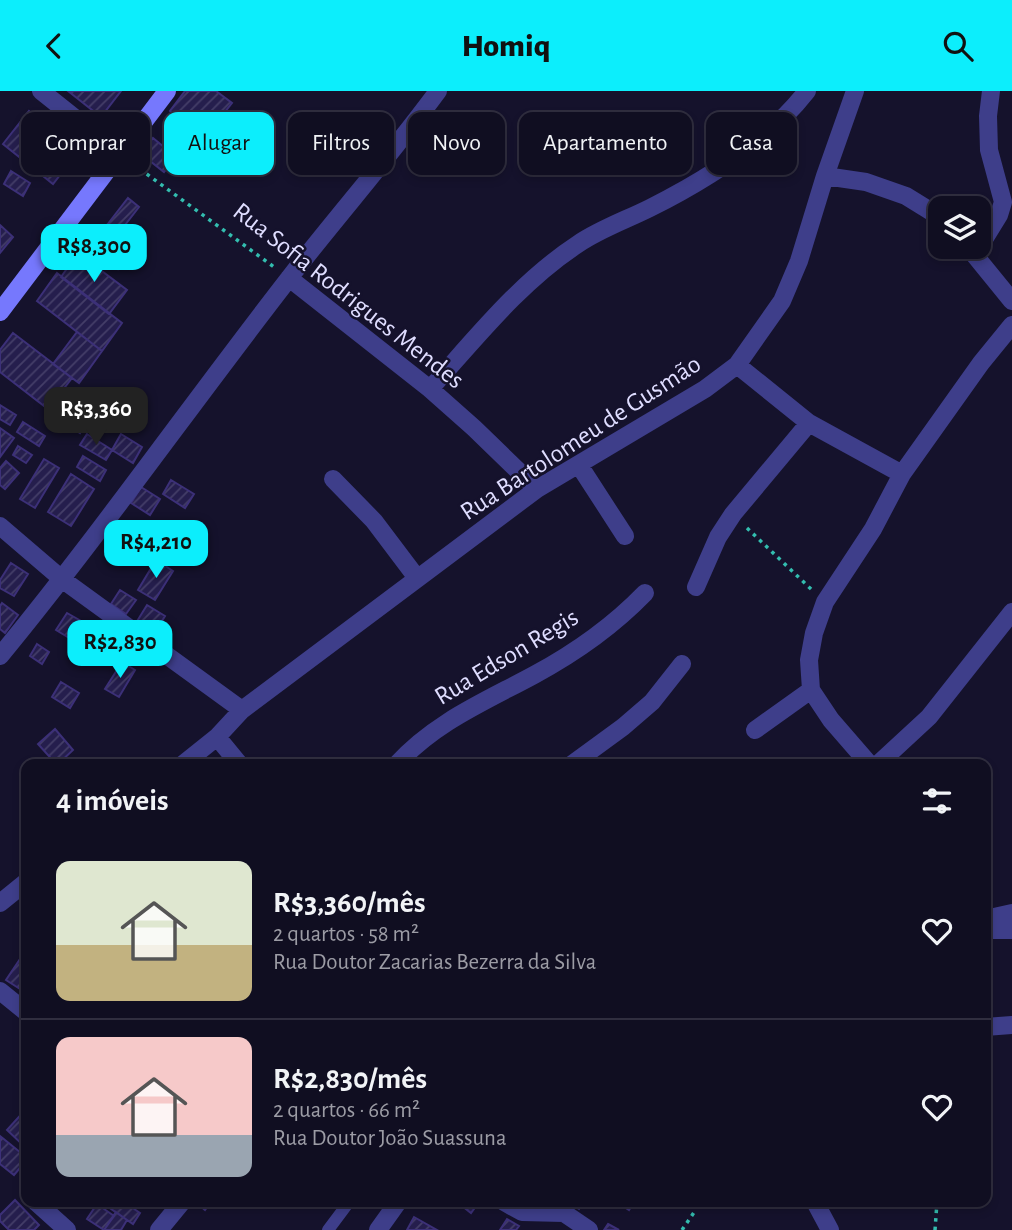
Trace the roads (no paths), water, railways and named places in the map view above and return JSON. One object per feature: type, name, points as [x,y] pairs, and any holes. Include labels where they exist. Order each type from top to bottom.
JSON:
[{"type":"main road","points":[[150,114],[167,91]]},
{"type":"main road","points":[[0,312],[104,175]]},
{"type":"street","points":[[41,91],[67,112]]},
{"type":"street","points":[[0,656],[63,580],[289,278],[388,158],[438,91]]},
{"type":"street","points":[[430,389],[505,306],[539,273],[580,243],[653,206],[743,152],[770,131],[807,91]]},
{"type":"street","name":"Rua Bartolomeu de Gusmão","points":[[190,759],[217,737],[242,710],[537,489],[705,389],[737,366],[782,301],[799,261],[855,91]]},
{"type":"street","points":[[991,91],[988,116],[989,150],[1003,202],[999,215],[991,225]]},
{"type":"street","points":[[825,176],[866,183],[906,196],[928,210]]},
{"type":"street","points":[[979,259],[1012,301]]},
{"type":"street","name":"Rua Sofia Rodrigues Mendes","points":[[289,278],[430,389],[537,489]]},
{"type":"street","points":[[865,759],[831,720],[811,690],[809,660],[814,633],[825,602],[873,529],[902,474],[981,363],[1012,325]]},
{"type":"street","points":[[737,366],[809,423],[902,474]]},
{"type":"street","points":[[696,587],[718,537],[733,514],[809,423]]},
{"type":"street","points":[[579,464],[625,536]]},
{"type":"street","points":[[333,479],[374,521],[416,578]]},
{"type":"street","points":[[0,526],[63,580],[242,710]]},
{"type":"street","name":"Rua Edson Regis","points":[[402,759],[424,737],[448,720],[535,675],[572,652],[645,593]]},
{"type":"street","points":[[884,759],[929,717],[1012,611]]},
{"type":"street","points":[[579,759],[652,702],[682,664]]},
{"type":"street","points":[[755,730],[811,690]]},
{"type":"street","points":[[217,737],[235,759]]},
{"type":"street","points":[[0,903],[21,886]]},
{"type":"street","points":[[991,918],[1012,913]]},
{"type":"street","points":[[991,930],[1012,930]]},
{"type":"street","points":[[0,991],[21,1007]]},
{"type":"street","points":[[991,1027],[1012,1025]]},
{"type":"street","points":[[42,1207],[67,1230]]},
{"type":"street","points":[[159,1230],[177,1207]]},
{"type":"street","points":[[378,1230],[394,1207]]},
{"type":"street","points":[[513,1207],[522,1212],[564,1213],[589,1230]]},
{"type":"street","points":[[818,1207],[830,1230]]},
{"type":"lane","points":[[328,1230],[345,1207]]}]
